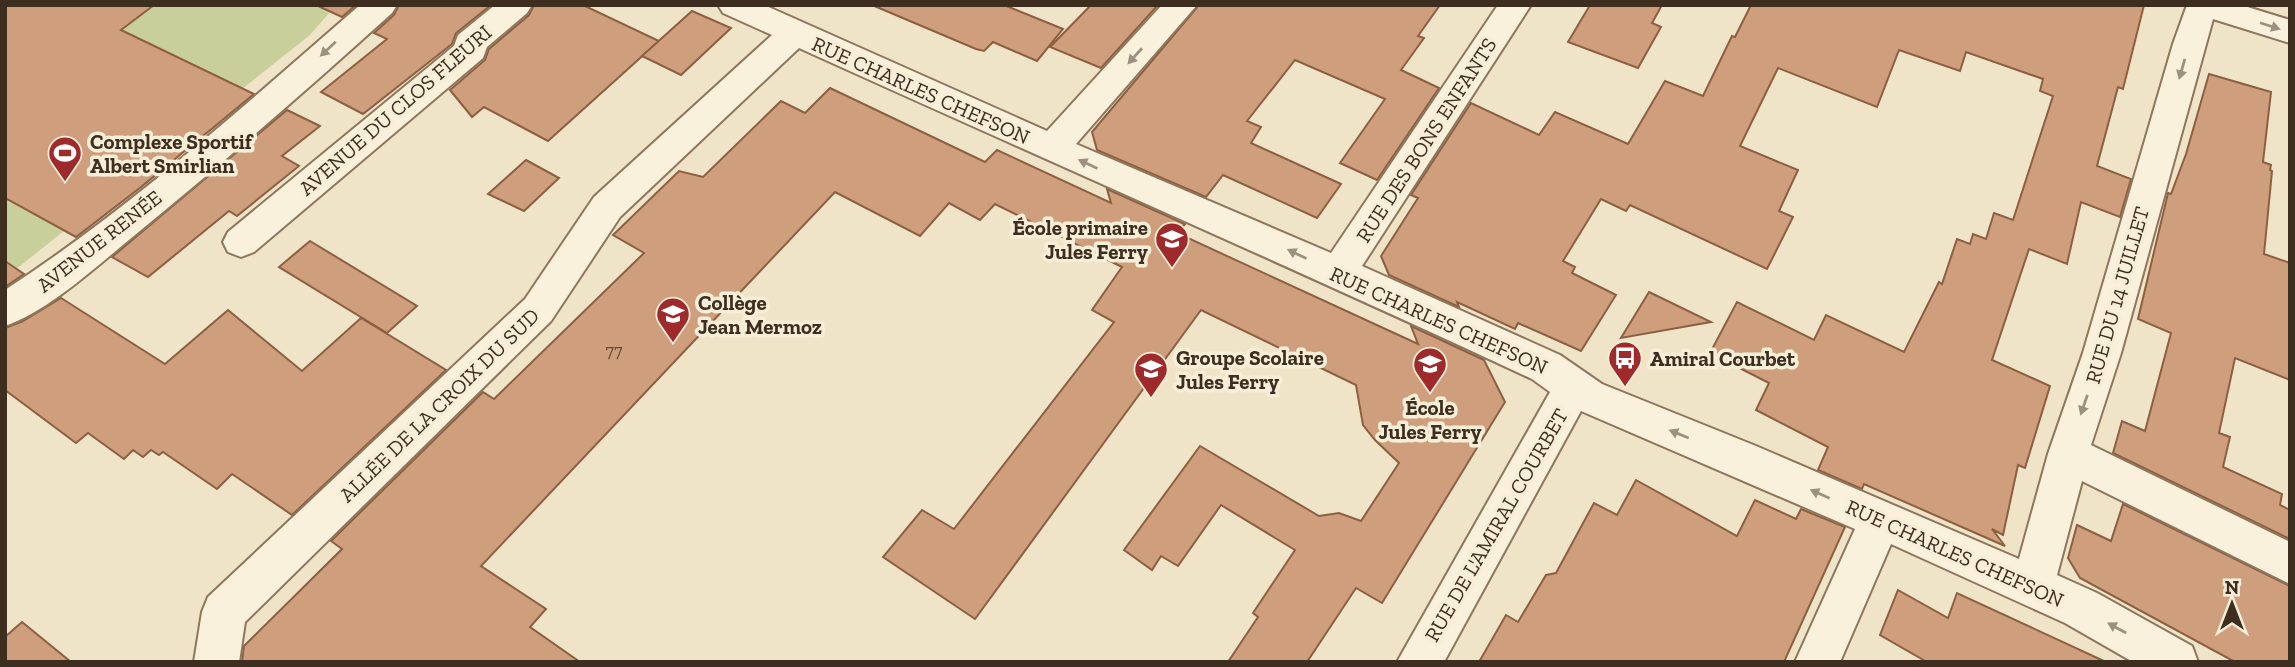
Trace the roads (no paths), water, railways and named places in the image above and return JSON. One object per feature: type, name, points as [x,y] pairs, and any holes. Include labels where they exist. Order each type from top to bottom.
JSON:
[{"type":"street","name":"AVENUE RENÉE","points":[[5,310],[64,271],[235,134],[276,100],[344,34],[381,5]]},
{"type":"street","name":"AVENUE DU CLOS FLEURI","points":[[241,242],[471,50],[470,43],[516,5]]},
{"type":"street","name":"RUE CHARLES CHEFSON","points":[[734,5],[1052,148],[1276,244],[1546,367],[1573,388],[2033,586],[2081,608],[2158,657]]},
{"type":"street","points":[[1052,148],[1181,5]]},
{"type":"street","name":"RUE DES BONS ENFANTS","points":[[1337,274],[1515,5]]},
{"type":"street","points":[[2204,5],[2290,32]]},
{"type":"street","name":"RUE DU 14 JUILLET","points":[[2033,586],[2068,454],[2102,353],[2189,44],[2204,5]]},
{"type":"street","name":"ALLÉE DE LA CROIX DU SUD","points":[[216,662],[224,612],[538,310],[607,207],[795,33]]},
{"type":"street","name":"RUE DE L'AMIRAL COURBET","points":[[1419,662],[1573,388]]},
{"type":"street","points":[[2068,454],[2290,564]]},
{"type":"street","points":[[1818,662],[1880,520]]},
{"type":"place","name":"Complexe Sportif Albert Smirlian","points":[[65,183]]},
{"type":"place","name":"École primaire Jules Ferry","points":[[1172,269]]},
{"type":"place","name":"Collège Jean Mermoz","points":[[673,344]]},
{"type":"place","name":"Amiral Courbet","points":[[1625,388]]},
{"type":"place","name":"École Jules Ferry","points":[[1430,394]]},
{"type":"place","name":"Groupe Scolaire Jules Ferry","points":[[1151,399]]}]
